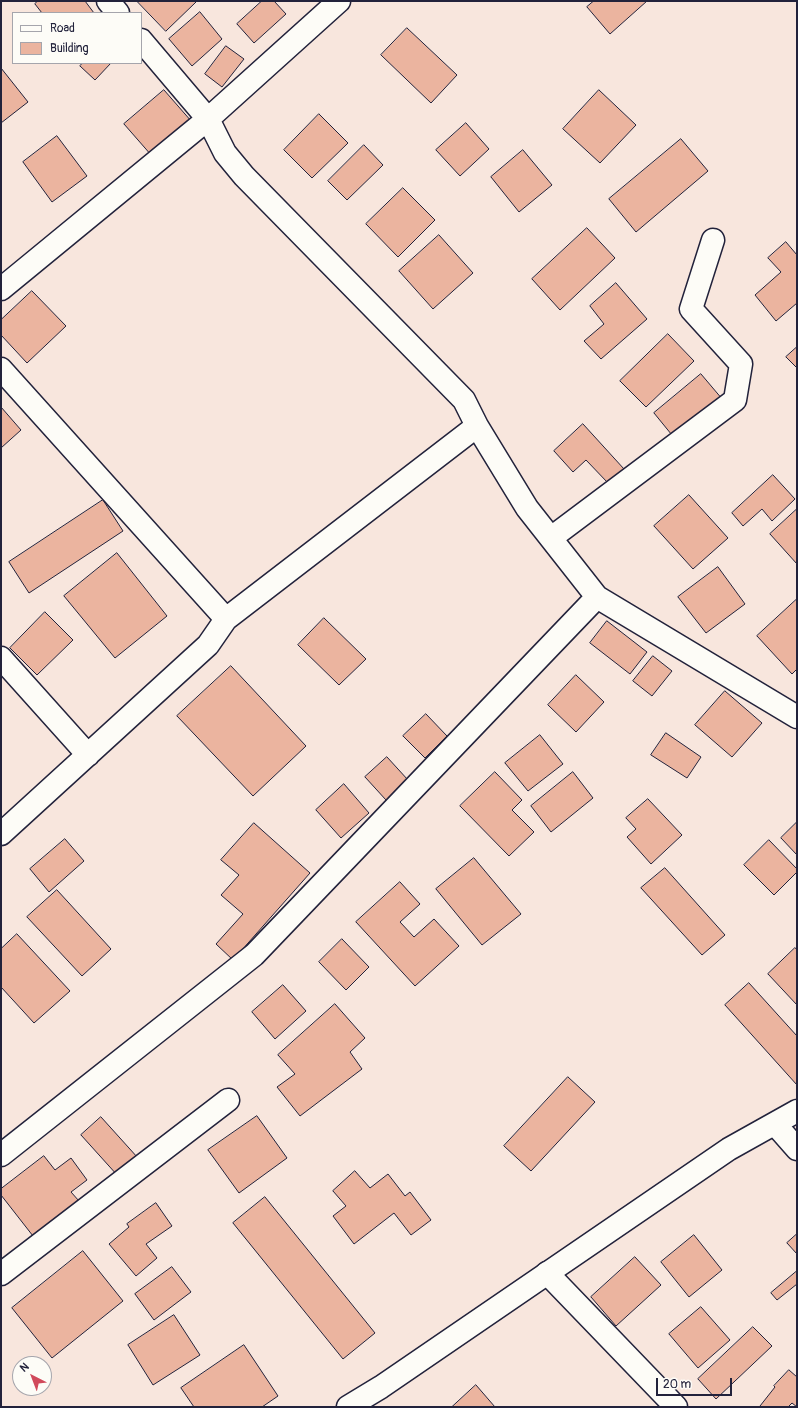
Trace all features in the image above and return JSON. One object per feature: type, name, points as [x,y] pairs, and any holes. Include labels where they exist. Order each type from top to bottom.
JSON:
[{"type":"street","points":[[108,1],[117,12]]},
{"type":"street","points":[[1,289],[208,119],[339,1]]},
{"type":"street","points":[[142,41],[208,119],[225,153],[244,176],[464,400],[477,426],[527,508],[597,597],[796,716]]},
{"type":"street","points":[[551,538],[735,400],[741,364],[691,309],[713,240]]},
{"type":"street","points":[[1,369],[226,619]]},
{"type":"street","points":[[1,834],[208,645],[226,619],[477,426]]},
{"type":"street","points":[[1,1155],[254,955],[597,597]]},
{"type":"street","points":[[1,658],[88,755]]},
{"type":"street","points":[[1,1274],[228,1100]]},
{"type":"street","points":[[348,1407],[381,1387],[729,1149],[797,1111]]},
{"type":"street","points":[[775,1124],[797,1149]]},
{"type":"street","points":[[547,1274],[676,1407]]},
{"type":"building","points":[[38,1],[85,1],[93,12],[41,12],[35,4]]},
{"type":"building","points":[[137,1],[195,1],[196,2],[166,31]]},
{"type":"building","points":[[262,1],[274,1],[286,14],[254,43],[237,24]]},
{"type":"building","points":[[594,1],[647,1],[610,34],[587,7]]},
{"type":"building","points":[[200,12],[222,39],[192,66],[169,39]]},
{"type":"building","points":[[407,28],[457,75],[431,103],[381,55]]},
{"type":"building","points":[[226,46],[244,59],[222,87],[205,74]]},
{"type":"building","points":[[82,64],[110,64],[95,80],[80,66]]},
{"type":"building","points":[[1,68],[28,102],[1,123]]},
{"type":"building","points":[[164,90],[192,122],[152,156],[124,124]]},
{"type":"building","points":[[599,90],[636,125],[600,163],[563,129]]},
{"type":"building","points":[[319,114],[348,143],[312,178],[284,150]]},
{"type":"building","points":[[466,123],[489,149],[460,176],[436,150]]},
{"type":"building","points":[[57,136],[87,176],[52,202],[23,162]]},
{"type":"building","points":[[681,139],[708,171],[636,232],[609,199]]},
{"type":"building","points":[[364,145],[383,165],[347,200],[328,181]]},
{"type":"building","points":[[523,150],[552,185],[519,212],[491,177]]},
{"type":"building","points":[[403,188],[435,220],[398,257],[366,224]]},
{"type":"building","points":[[587,228],[615,258],[560,310],[532,279]]},
{"type":"building","points":[[439,235],[473,273],[433,309],[399,271]]},
{"type":"building","points":[[786,242],[797,255],[797,303],[776,321],[755,295],[781,272],[768,258]]},
{"type":"building","points":[[616,283],[647,319],[601,359],[584,341],[604,324],[590,306]]},
{"type":"building","points":[[32,291],[66,326],[27,363],[1,335],[1,320]]},
{"type":"building","points":[[668,334],[694,361],[646,407],[620,381]]},
{"type":"building","points":[[797,347],[797,368],[786,357]]},
{"type":"building","points":[[701,374],[723,400],[676,440],[654,413]]},
{"type":"building","points":[[1,407],[21,430],[1,448]]},
{"type":"building","points":[[583,424],[624,469],[608,483],[586,460],[573,472],[554,451]]},
{"type":"building","points":[[773,475],[795,499],[772,521],[762,509],[743,526],[732,513]]},
{"type":"building","points":[[689,495],[728,538],[693,569],[654,526]]},
{"type":"building","points":[[103,500],[123,531],[29,593],[9,562]]},
{"type":"building","points":[[797,509],[797,564],[770,534]]},
{"type":"building","points":[[117,553],[167,616],[115,658],[64,596]]},
{"type":"building","points":[[718,567],[745,604],[706,633],[678,597]]},
{"type":"building","points":[[797,599],[797,669],[792,674],[757,636]]},
{"type":"building","points":[[45,612],[73,640],[37,675],[10,648]]},
{"type":"building","points":[[324,618],[366,659],[339,685],[298,645]]},
{"type":"building","points":[[607,621],[647,652],[630,674],[590,643]]},
{"type":"building","points":[[653,656],[672,671],[652,696],[633,681]]},
{"type":"building","points":[[231,666],[306,746],[253,796],[177,716]]},
{"type":"building","points":[[576,675],[604,702],[576,732],[548,705]]},
{"type":"building","points":[[725,691],[762,723],[732,757],[695,725]]},
{"type":"building","points":[[426,714],[447,736],[425,758],[403,736]]},
{"type":"building","points":[[666,733],[701,757],[687,778],[651,755]]},
{"type":"building","points":[[540,735],[563,764],[528,791],[505,763]]},
{"type":"building","points":[[387,757],[408,780],[386,800],[365,777]]},
{"type":"building","points":[[495,772],[522,800],[512,810],[534,832],[509,856],[460,806]]},
{"type":"building","points":[[573,772],[593,798],[551,832],[531,806]]},
{"type":"building","points":[[344,784],[369,813],[341,838],[316,810]]},
{"type":"building","points":[[648,799],[682,835],[651,864],[627,837],[636,829],[626,818]]},
{"type":"building","points":[[797,822],[797,855],[781,838]]},
{"type":"building","points":[[254,823],[310,873],[233,960],[216,944],[243,914],[221,895],[239,875],[221,860]]},
{"type":"building","points":[[65,839],[84,861],[49,892],[30,869]]},
{"type":"building","points":[[769,840],[797,869],[797,872],[774,895],[744,865]]},
{"type":"building","points":[[474,858],[521,914],[482,945],[436,889]]},
{"type":"building","points":[[665,868],[725,935],[702,955],[641,888]]},
{"type":"building","points":[[400,882],[420,904],[400,922],[414,937],[434,919],[459,946],[415,986],[356,922]]},
{"type":"building","points":[[57,890],[111,949],[82,976],[27,917]]},
{"type":"building","points":[[17,934],[70,991],[34,1023],[1,987],[1,949]]},
{"type":"building","points":[[342,939],[369,967],[346,990],[319,962]]},
{"type":"building","points":[[795,948],[797,949],[797,1005],[768,974]]},
{"type":"building","points":[[749,983],[797,1036],[797,1085],[725,1005]]},
{"type":"building","points":[[283,985],[306,1011],[275,1039],[252,1012]]},
{"type":"building","points":[[335,1004],[365,1038],[350,1052],[362,1069],[300,1116],[277,1087],[295,1074],[278,1055]]},
{"type":"building","points":[[568,1077],[595,1102],[531,1171],[504,1146]]},
{"type":"building","points":[[257,1116],[287,1158],[239,1193],[208,1150]]},
{"type":"building","points":[[101,1117],[138,1158],[118,1176],[81,1135]]},
{"type":"building","points":[[44,1156],[55,1170],[71,1158],[87,1180],[71,1192],[79,1201],[33,1236],[1,1195],[1,1189]]},
{"type":"building","points":[[355,1171],[370,1188],[388,1174],[405,1196],[410,1192],[431,1220],[411,1235],[394,1213],[354,1244],[333,1216],[346,1206],[333,1191]]},
{"type":"building","points":[[265,1197],[375,1333],[343,1359],[233,1223]]},
{"type":"building","points":[[156,1203],[172,1226],[146,1244],[157,1258],[136,1276],[109,1244],[129,1227],[127,1224]]},
{"type":"building","points":[[797,1234],[797,1254],[787,1243]]},
{"type":"building","points":[[694,1235],[722,1270],[689,1297],[661,1262]]},
{"type":"building","points":[[83,1251],[123,1301],[52,1358],[52,1356],[50,1356],[12,1308]]},
{"type":"building","points":[[635,1257],[661,1285],[616,1326],[591,1297]]},
{"type":"building","points":[[172,1267],[191,1292],[154,1320],[135,1294]]},
{"type":"building","points":[[797,1271],[797,1284],[777,1300],[771,1293]]},
{"type":"building","points":[[701,1307],[730,1340],[698,1368],[669,1334]]},
{"type":"building","points":[[174,1315],[200,1355],[153,1385],[128,1345]]},
{"type":"building","points":[[753,1327],[772,1346],[716,1399],[698,1379]]},
{"type":"building","points":[[244,1345],[278,1396],[262,1407],[194,1407],[181,1388]]},
{"type":"building","points":[[789,1370],[797,1377],[797,1407],[792,1403],[788,1407],[761,1407],[760,1406],[775,1387],[774,1386]]},
{"type":"building","points":[[476,1385],[495,1407],[452,1407]]}]
